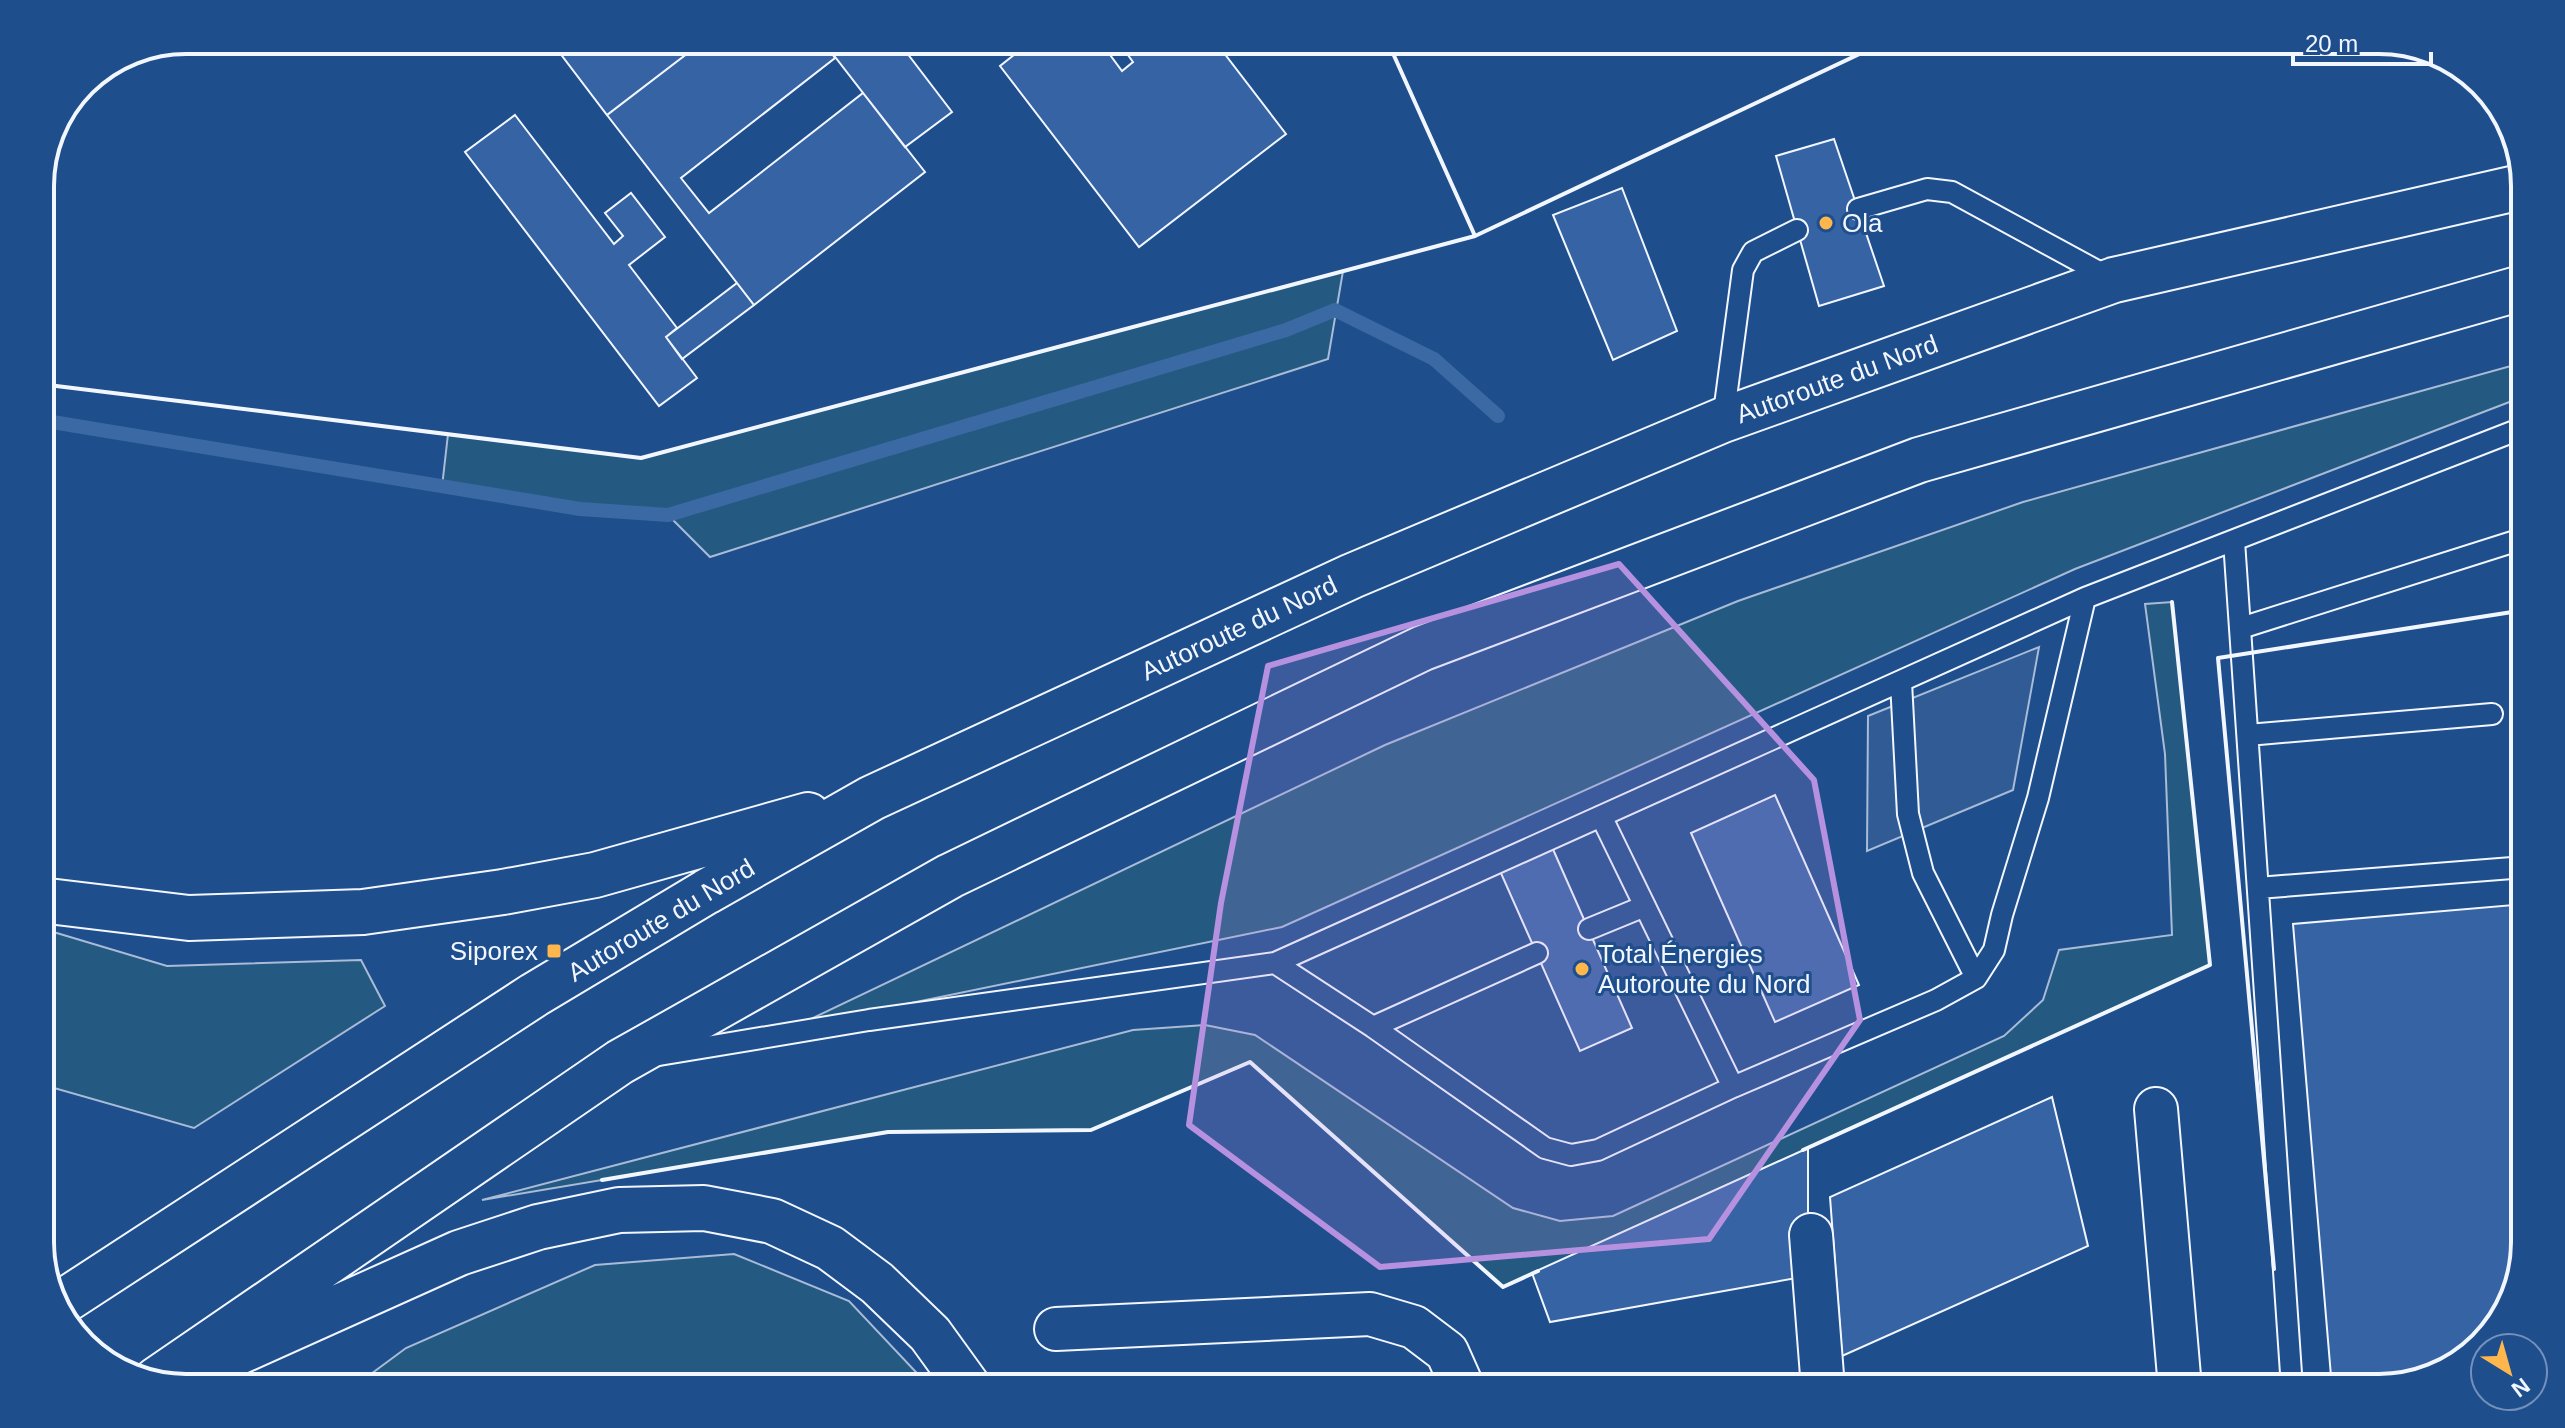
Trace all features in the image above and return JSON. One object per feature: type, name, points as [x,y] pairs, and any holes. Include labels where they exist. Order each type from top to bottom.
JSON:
[{"type":"highway","name":"Autoroute du Nord","points":[[67,1299],[534,995],[872,798],[1352,576],[1723,420],[2114,280],[2511,189]]},
{"type":"highway","points":[[167,1373],[620,1062],[950,876],[1423,648],[1919,460],[2511,291]]},
{"type":"highway","points":[[54,902],[189,918],[363,912],[595,875],[872,798]]},
{"type":"highway","points":[[186,1374],[236,1355],[459,1253],[538,1227],[619,1210],[704,1208],[772,1221],[830,1248],[877,1283],[930,1334],[959,1374]]},
{"type":"street","points":[[2156,1109],[2179,1374]]},
{"type":"street","points":[[1811,1235],[1822,1374]]},
{"type":"street","points":[[1056,1329],[1370,1314],[1414,1327],[1447,1352],[1457,1374]]},
{"type":"lane","points":[[1858,209],[1927,189],[1952,192],[2114,280]]},
{"type":"lane","points":[[1723,420],[1743,270],[1753,252],[1797,230]]},
{"type":"lane","points":[[620,1062],[869,1020],[1275,963],[2085,598],[2511,432]]},
{"type":"lane","points":[[2234,541],[2291,1374]]},
{"type":"lane","points":[[2241,628],[2511,542]]},
{"type":"lane","points":[[1275,963],[1373,1027],[1545,1148],[1571,1155],[1598,1150],[1733,1087],[1936,1000],[1976,978],[1994,950],[2038,798],[2085,598]]},
{"type":"lane","points":[[1901,682],[1908,814],[1915,843],[1923,873],[1976,978]]},
{"type":"lane","points":[[2248,735],[2492,714]]},
{"type":"lane","points":[[1601,816],[1733,1087]]},
{"type":"lane","points":[[2258,888],[2511,868]]},
{"type":"lane","points":[[1589,929],[1645,906]]},
{"type":"lane","points":[[1373,1027],[1537,953]]},
{"type":"highlighted area","points":[[1619,564],[1814,780],[1860,1020],[1709,1239],[1380,1267],[1189,1125],[1221,903],[1268,666]]},
{"type":"shaded area","points":[[1343,271],[1328,359],[710,557],[668,515],[535,502],[442,487],[448,434],[641,458]]},
{"type":"shaded area","points":[[2511,366],[2511,401],[2075,569],[1282,927],[794,1027],[1385,745],[1738,601],[2023,502]]},
{"type":"shaded area","points":[[2172,602],[2210,965],[1503,1287],[1250,1062],[1091,1130],[888,1132],[482,1200],[1133,1030],[1205,1025],[1255,1035],[1513,1208],[1560,1221],[1613,1216],[2004,1036],[2043,1000],[2059,950],[2172,935],[2165,754],[2145,604]]},
{"type":"shaded area","points":[[2039,647],[2013,790],[1867,851],[1868,716]]},
{"type":"shaded area","points":[[54,932],[167,966],[361,960],[385,1006],[194,1128],[54,1088]]},
{"type":"shaded area","points":[[734,1254],[849,1301],[918,1374],[371,1374],[406,1348],[595,1265]]},
{"type":"building","points":[[561,54],[687,54],[607,115]]},
{"type":"building","points":[[687,54],[832,54],[835,58],[681,178],[709,213],[863,93],[925,172],[754,305],[607,115]]},
{"type":"building","points":[[833,54],[908,54],[952,112],[905,147]]},
{"type":"building","points":[[1015,54],[1109,54],[1122,71],[1133,62],[1127,54],[1225,54],[1286,134],[1139,247],[1000,66]]},
{"type":"building","points":[[515,115],[614,244],[623,236],[605,213],[631,193],[665,237],[629,265],[677,328],[666,337],[697,378],[659,406],[465,152]]},
{"type":"building","points":[[1834,139],[1884,286],[1819,306],[1776,156]]},
{"type":"building","points":[[1622,188],[1677,331],[1613,360],[1553,215]]},
{"type":"building","points":[[737,283],[754,305],[682,359],[666,337]]},
{"type":"building","points":[[1775,795],[1859,985],[1775,1022],[1691,833]]},
{"type":"building","points":[[1552,847],[1632,1028],[1580,1051],[1500,871]]},
{"type":"building","points":[[2511,905],[2511,1242],[2507,1276],[2501,1293],[2475,1332],[2469,1332],[2469,1338],[2459,1347],[2430,1364],[2396,1373],[2331,1374],[2293,924]]},
{"type":"building","points":[[2052,1097],[2088,1246],[1842,1356],[1830,1197]]},
{"type":"building","points":[[1808,1148],[1808,1276],[1550,1322],[1532,1273]]},
{"type":"waterway","points":[[54,422],[580,509],[668,515],[1286,330],[1335,310],[1434,359],[1498,416]]},
{"type":"wall","points":[[1393,54],[1475,236]]},
{"type":"wall","points":[[54,386],[641,458],[1475,236],[1859,54]]},
{"type":"wall","points":[[1803,1150],[2210,965],[2172,602]]},
{"type":"wall","points":[[2274,1269],[2218,658],[2511,612]]},
{"type":"wall","points":[[602,1180],[888,1132],[1091,1130],[1250,1062],[1503,1287],[1538,1271]]},
{"type":"place","name":"Ola","points":[[1826,223]]},
{"type":"place","name":"Siporex","points":[[554,951]]},
{"type":"place","name":"Total Énergies Autoroute du Nord","points":[[1582,969]]}]
